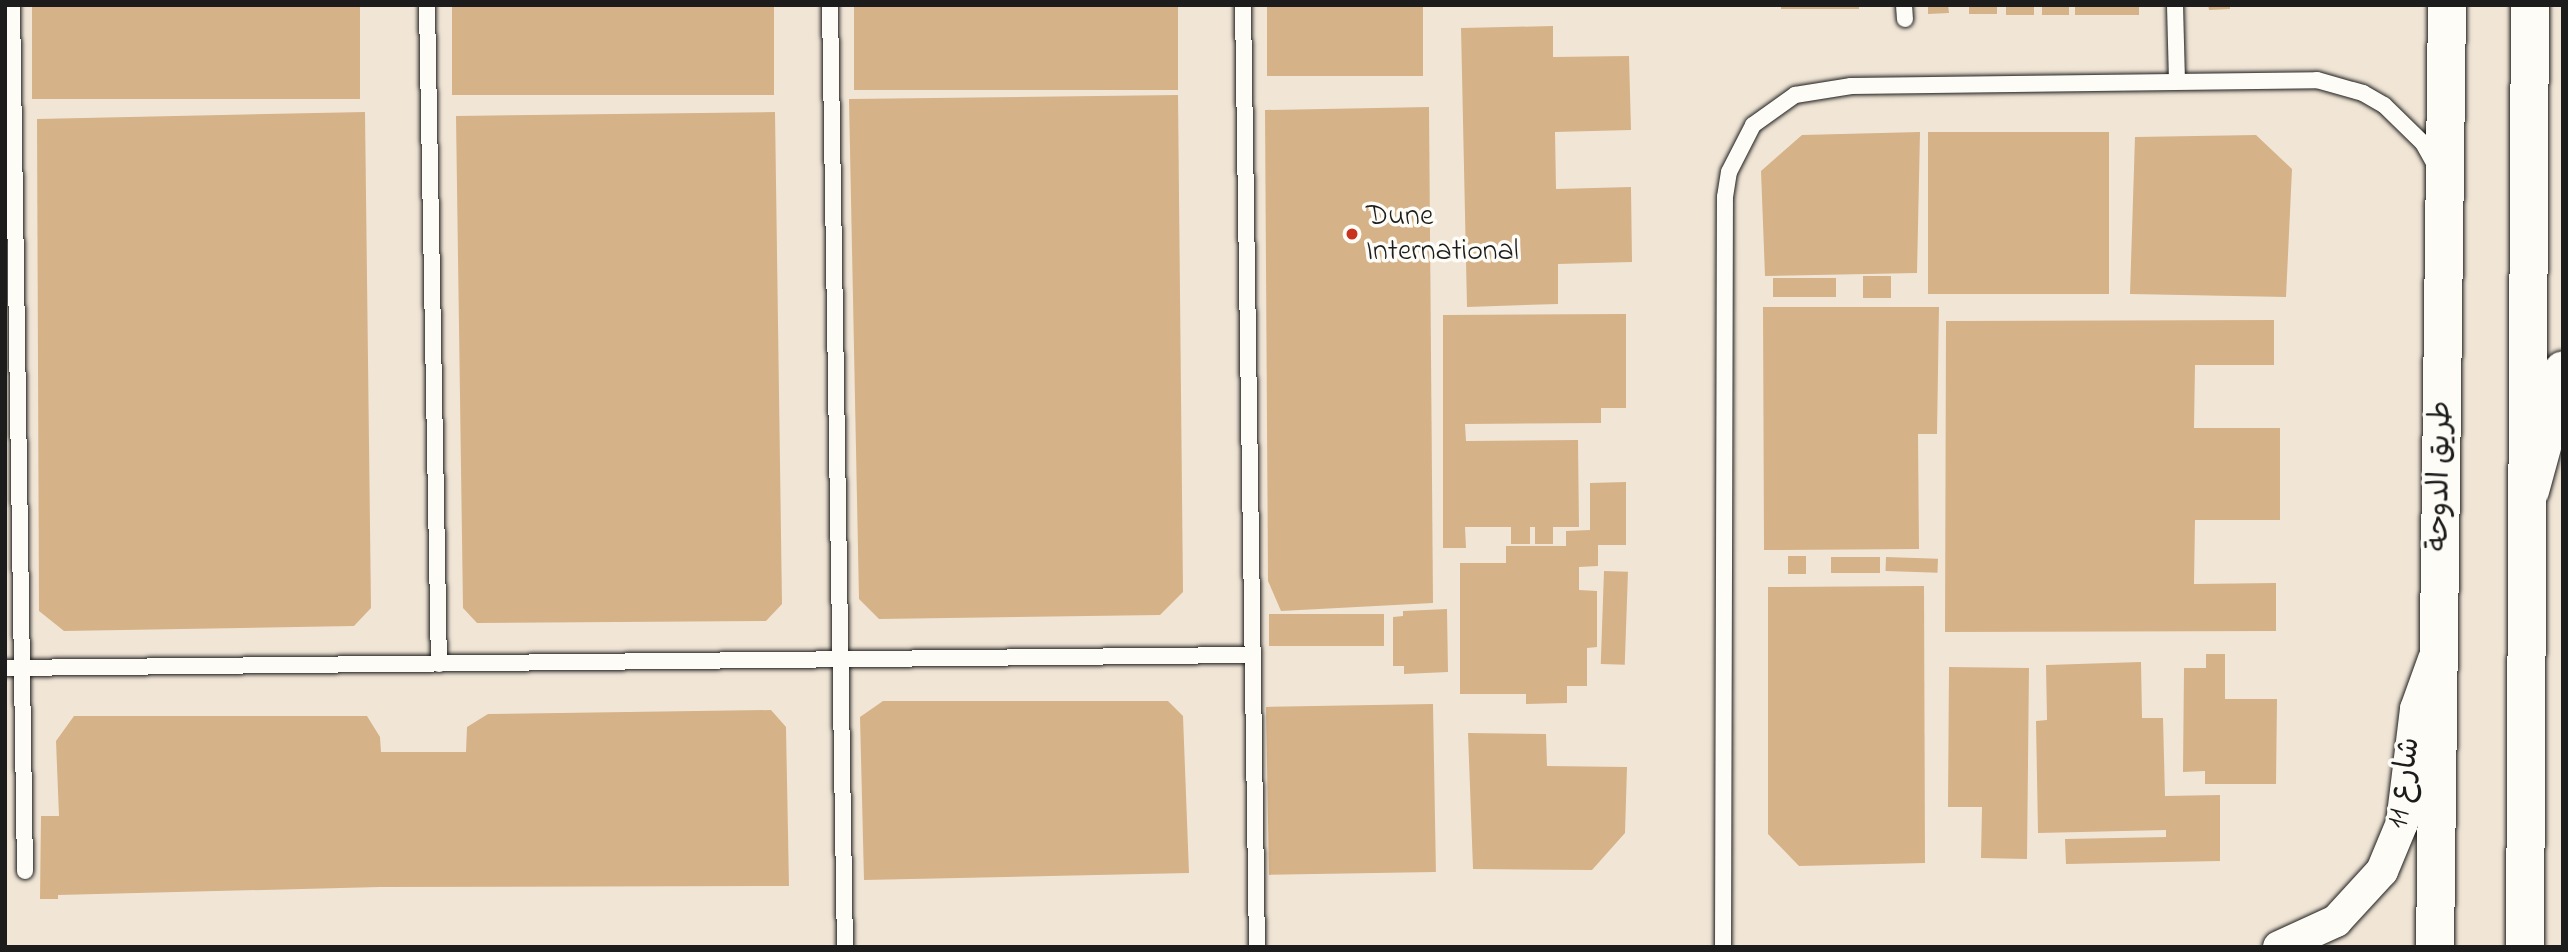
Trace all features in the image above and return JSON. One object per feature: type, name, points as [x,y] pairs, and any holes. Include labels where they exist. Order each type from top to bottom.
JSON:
[{"type":"main road","name":"طريق الدوحة","points":[[2435,947],[2447,5]]},
{"type":"main road","points":[[2525,947],[2525,506],[2530,5]]},
{"type":"main road","points":[[2525,506],[2542,459],[2563,370]]},
{"type":"street","name":"شارع 11","points":[[2279,947],[2336,921],[2382,871],[2402,823],[2416,709],[2438,648]]},
{"type":"lane","points":[[12,5],[13,668],[25,871]]},
{"type":"lane","points":[[427,5],[439,664]]},
{"type":"lane","points":[[830,5],[845,947]]},
{"type":"lane","points":[[1243,5],[1257,947]]},
{"type":"lane","points":[[2175,5],[2177,80]]},
{"type":"lane","points":[[1723,947],[1725,197],[1738,147],[1772,108],[1820,89],[2177,80],[2317,80],[2363,93],[2384,105],[2414,133],[2436,166],[2446,193]]},
{"type":"lane","points":[[13,668],[1253,655]]},
{"type":"building","points":[[32,5],[360,5],[360,99],[32,99]]},
{"type":"building","points":[[452,5],[774,5],[774,95],[452,95]]},
{"type":"building","points":[[854,5],[1178,5],[1178,90],[854,90]]},
{"type":"building","points":[[1267,5],[1423,5],[1423,76],[1267,76]]},
{"type":"building","points":[[1781,5],[1859,5],[1859,9],[1781,9]]},
{"type":"building","points":[[1928,5],[1948,5],[1949,13],[1928,14]]},
{"type":"building","points":[[1969,5],[1997,5],[1997,14],[1969,14]]},
{"type":"building","points":[[2006,5],[2034,5],[2034,15],[2006,15]]},
{"type":"building","points":[[2042,5],[2069,5],[2069,15],[2042,15]]},
{"type":"building","points":[[2075,5],[2139,5],[2139,15],[2075,15]]},
{"type":"building","points":[[2208,5],[2230,5],[2230,9],[2209,10]]},
{"type":"building","points":[[1553,26],[1553,57],[1629,56],[1631,130],[1555,132],[1556,189],[1631,187],[1632,262],[1558,264],[1558,304],[1467,307],[1461,28]]},
{"type":"building","points":[[1178,95],[1183,592],[1160,615],[879,619],[859,599],[849,99]]},
{"type":"building","points":[[1429,107],[1433,603],[1281,611],[1268,581],[1265,110]]},
{"type":"building","points":[[365,112],[371,608],[354,626],[64,631],[39,611],[37,119]]},
{"type":"building","points":[[775,112],[782,604],[766,621],[477,623],[463,608],[456,116]]},
{"type":"building","points":[[1920,132],[1917,273],[1765,276],[1761,171],[1802,135]]},
{"type":"building","points":[[1928,132],[2109,132],[2109,294],[1928,294]]},
{"type":"building","points":[[2256,135],[2292,169],[2286,297],[2130,294],[2135,137]]},
{"type":"building","points":[[1863,276],[1891,276],[1891,298],[1863,298]]},
{"type":"building","points":[[1773,278],[1836,278],[1836,297],[1773,297]]},
{"type":"building","points":[[1763,307],[1939,307],[1937,434],[1918,434],[1919,549],[1764,550]]},
{"type":"building","points":[[1626,314],[1626,408],[1601,408],[1601,423],[1465,424],[1466,441],[1578,440],[1579,527],[1553,527],[1553,544],[1535,544],[1535,527],[1530,527],[1530,544],[1511,544],[1511,527],[1465,527],[1466,548],[1443,548],[1443,315]]},
{"type":"building","points":[[2274,320],[2274,365],[2195,365],[2194,428],[2280,428],[2280,520],[2195,520],[2194,584],[2276,583],[2276,631],[1945,632],[1946,321]]},
{"type":"building","points":[[1626,482],[1626,545],[1598,545],[1598,566],[1579,567],[1579,590],[1597,591],[1597,647],[1587,648],[1587,686],[1567,686],[1567,703],[1526,704],[1526,694],[1460,694],[1460,563],[1506,563],[1506,546],[1566,546],[1566,531],[1590,530],[1590,483]]},
{"type":"building","points":[[1788,556],[1806,556],[1806,574],[1788,574]]},
{"type":"building","points":[[1831,557],[1880,557],[1880,573],[1831,573]]},
{"type":"building","points":[[1886,557],[1938,559],[1937,573],[1886,571]]},
{"type":"building","points":[[1604,571],[1628,572],[1625,665],[1601,664]]},
{"type":"building","points":[[1924,586],[1925,863],[1799,866],[1768,834],[1768,587]]},
{"type":"building","points":[[1447,609],[1448,672],[1404,674],[1404,666],[1393,666],[1393,617],[1403,616],[1403,611]]},
{"type":"building","points":[[1269,614],[1384,614],[1384,646],[1269,646]]},
{"type":"building","points":[[2206,654],[2225,654],[2225,699],[2277,699],[2276,784],[2205,784],[2205,771],[2183,772],[2184,668],[2206,668]]},
{"type":"building","points":[[2141,662],[2142,718],[2163,718],[2165,796],[2220,795],[2220,861],[2066,864],[2065,839],[2166,837],[2166,830],[2038,833],[2036,721],[2047,720],[2046,665]]},
{"type":"building","points":[[1949,667],[2029,668],[2027,859],[1981,858],[1982,807],[1948,807]]},
{"type":"building","points":[[883,701],[1168,701],[1183,716],[1189,873],[864,880],[860,717]]},
{"type":"building","points":[[1433,704],[1436,872],[1269,875],[1266,707]]},
{"type":"building","points":[[771,710],[786,727],[789,886],[380,887],[58,895],[58,899],[40,899],[41,816],[59,816],[56,741],[74,716],[367,716],[380,737],[381,752],[466,752],[467,727],[488,714]]},
{"type":"building","points":[[1468,733],[1546,734],[1547,766],[1627,767],[1625,833],[1592,870],[1473,869]]},
{"type":"place","name":"Dune International","points":[[1352,234]]}]
